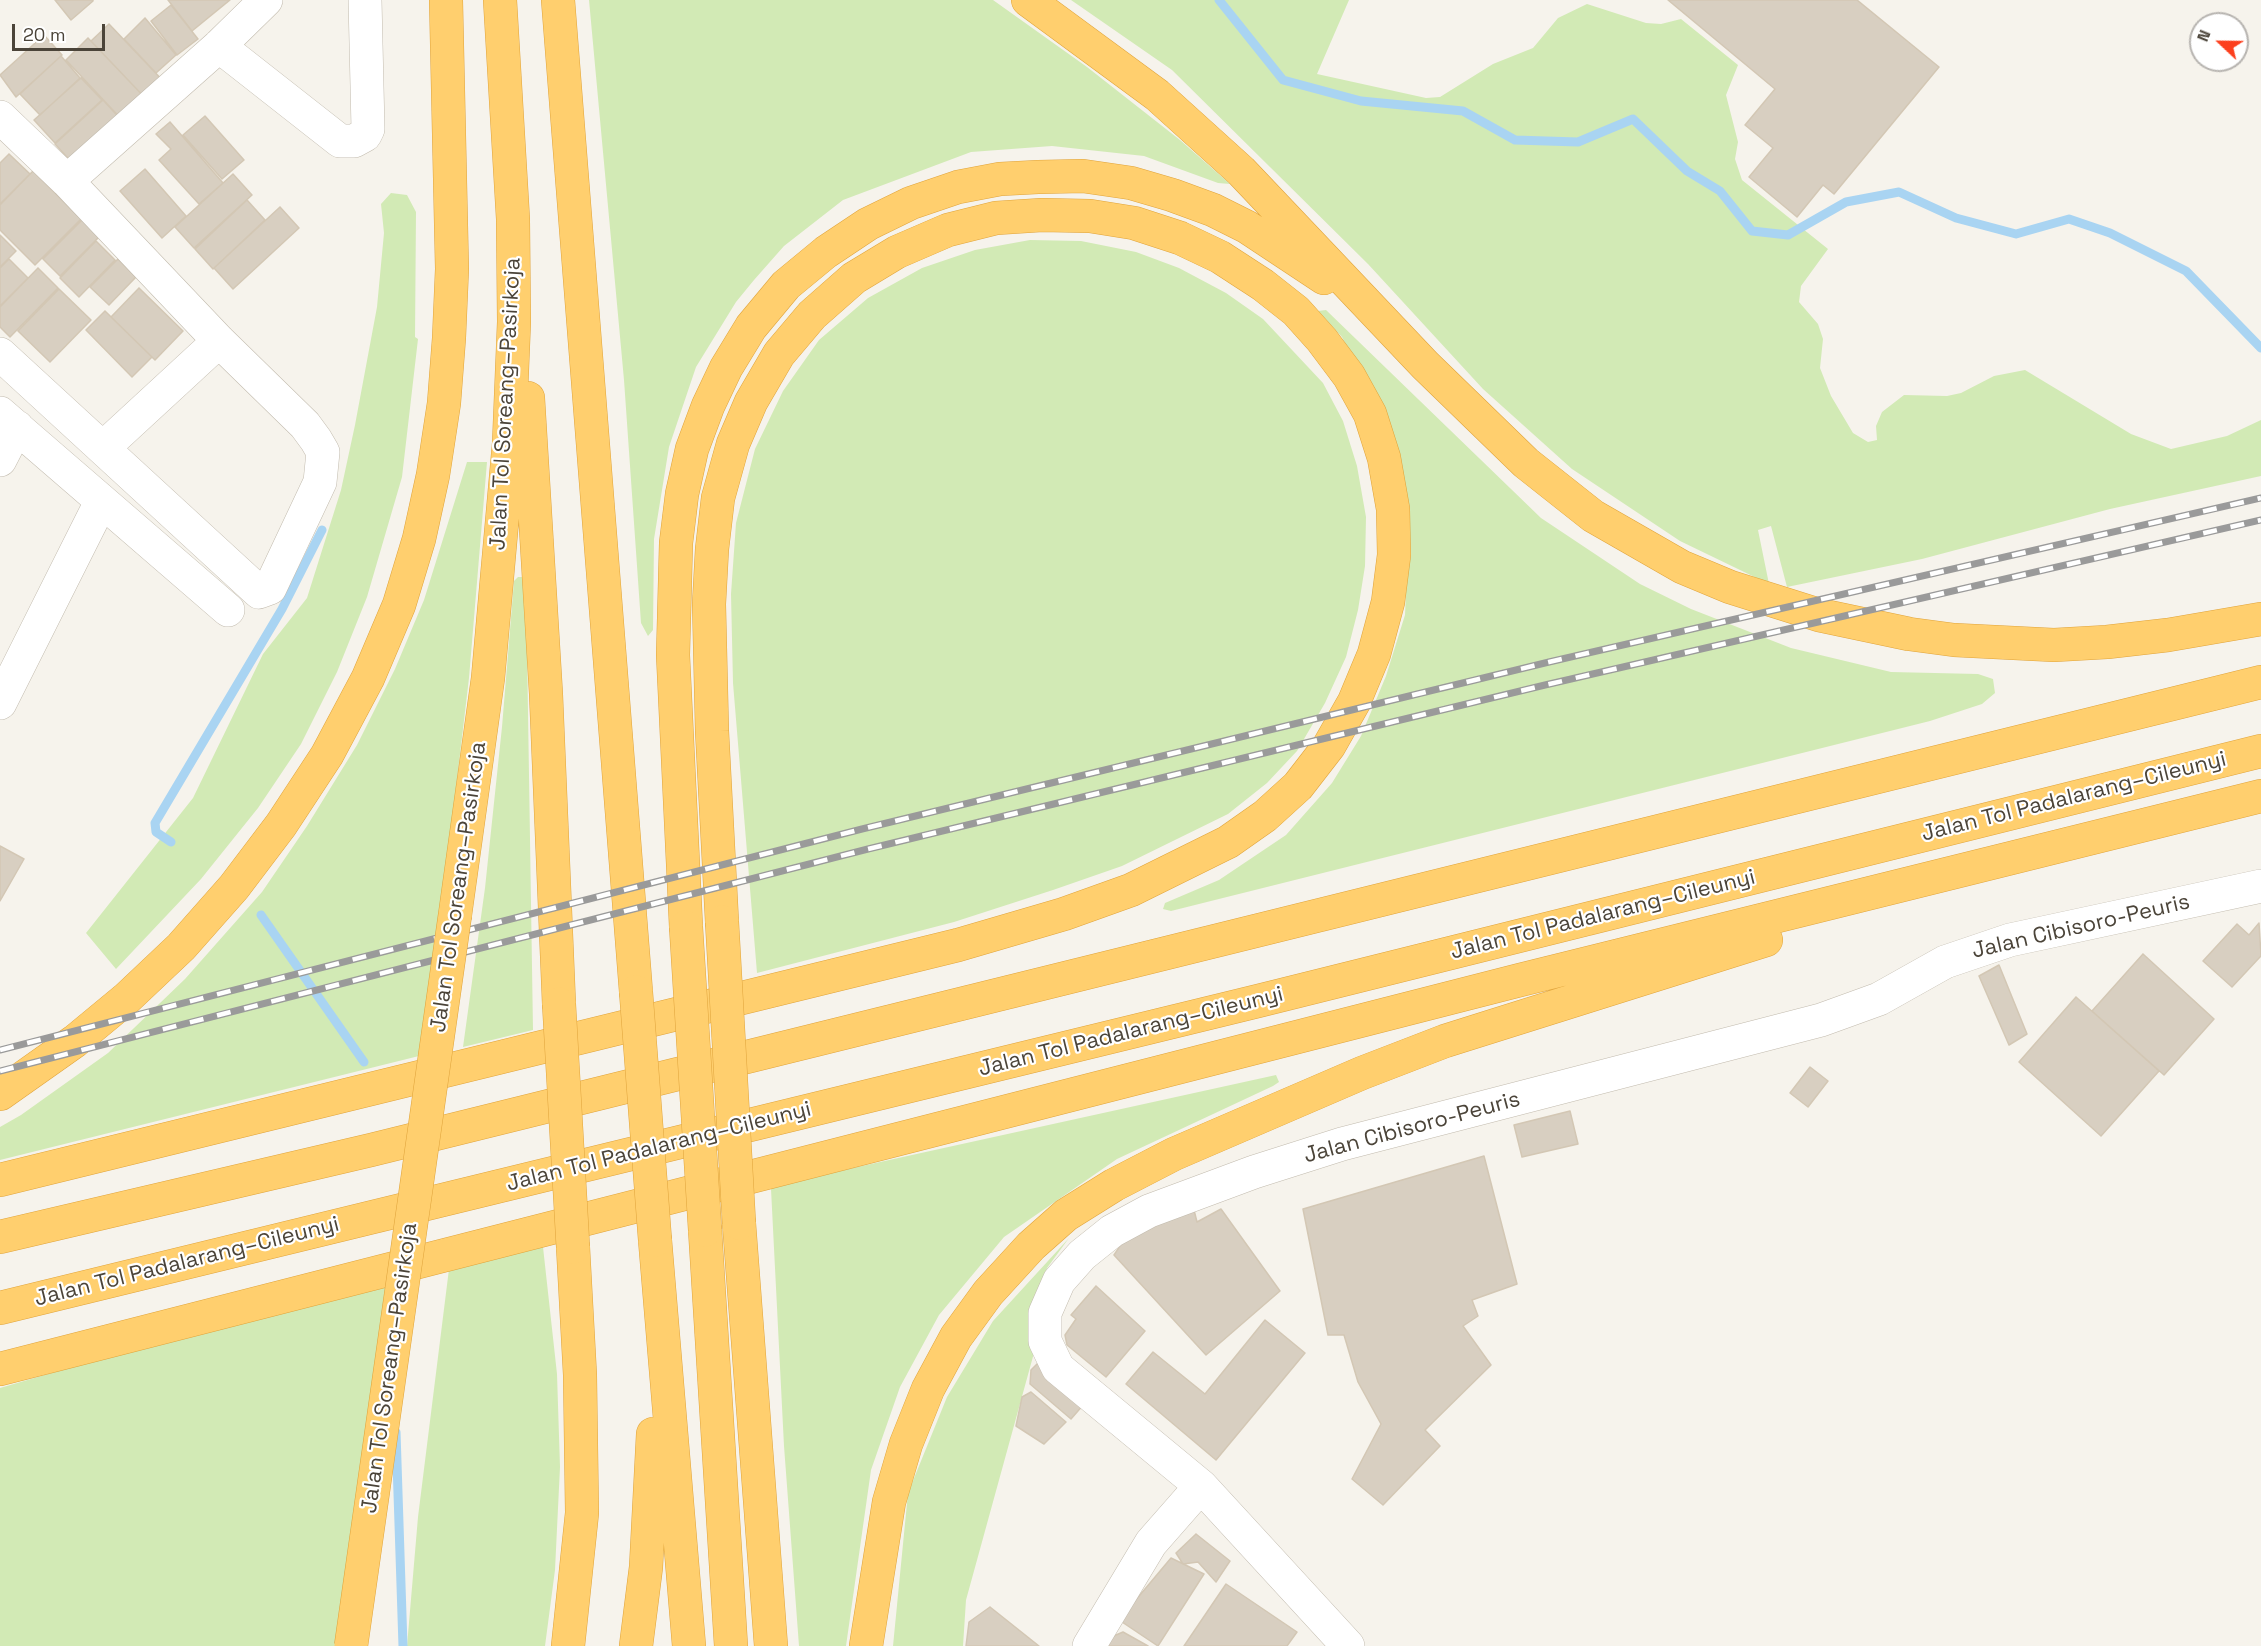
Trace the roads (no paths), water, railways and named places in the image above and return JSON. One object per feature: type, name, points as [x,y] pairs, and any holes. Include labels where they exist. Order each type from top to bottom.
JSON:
[{"type":"highway","points":[[0,1094],[75,1041],[127,998],[181,946],[234,887],[281,825],[327,755],[368,678],[399,605],[419,539],[433,475],[444,403],[452,269],[446,0]]},
{"type":"highway","points":[[500,0],[534,478],[559,1004],[580,1375],[582,1513],[579,1566],[568,1646]]},
{"type":"highway","points":[[558,0],[654,1240],[689,1646]]},
{"type":"highway","points":[[1028,0],[1124,69],[1208,140],[1292,223],[1425,365],[1526,463],[1593,516],[1682,567],[1775,603],[1909,634],[2021,644],[2107,642],[2168,635],[2261,619]]},
{"type":"highway","name":"Jalan Tol Soreang–Pasirkoja","points":[[351,1646],[488,678],[508,443],[514,293],[508,124]]},
{"type":"highway","points":[[731,1646],[686,927],[673,644],[676,543],[682,494],[692,449],[708,406],[726,368],[752,327],[786,285],[826,252],[868,224],[911,203],[958,187],[1000,179],[1083,176],[1131,183],[1213,210],[1281,248],[1329,282],[1425,365]]},
{"type":"highway","points":[[0,1180],[958,945],[1064,914],[1131,890],[1228,842],[1265,816],[1298,786],[1329,746],[1344,720],[1374,654],[1388,602],[1394,555],[1392,509],[1384,458],[1370,414],[1349,376],[1322,340],[1296,311],[1263,285],[1220,257],[1180,238],[1134,223],[1101,218],[1042,215],[996,218],[957,228],[897,252],[854,278],[812,315],[779,354],[751,402],[733,444],[718,498],[712,549],[709,604],[712,731],[722,922],[739,1223],[771,1646]]},
{"type":"highway","points":[[0,1237],[371,1150],[2261,681]]},
{"type":"highway","name":"Jalan Tol Padalarang–Cileunyi","points":[[0,1308],[1258,1001],[2261,751]]},
{"type":"highway","points":[[0,1369],[1520,980],[2261,796]]},
{"type":"highway","points":[[866,1646],[889,1502],[906,1444],[928,1389],[956,1337],[988,1293],[1030,1246],[1066,1215],[1114,1185],[1173,1154],[1341,1082],[1445,1041],[2091,838]]},
{"type":"highway","points":[[636,1646],[646,1566],[653,1444],[654,1240]]},
{"type":"street","points":[[67,180],[219,46],[266,0]]},
{"type":"street","points":[[219,46],[339,141],[354,141],[365,135],[368,129],[365,0]]},
{"type":"street","points":[[0,117],[67,180],[219,340],[305,424],[323,452],[320,482],[270,588],[259,592],[0,354]]},
{"type":"street","points":[[103,448],[219,340]]},
{"type":"street","points":[[0,460],[9,420],[228,610]]},
{"type":"street","points":[[0,703],[101,502]]},
{"type":"street","name":"Jalan Cibisoro-Peuris","points":[[1348,1646],[1201,1486],[1059,1368],[1045,1341],[1045,1313],[1059,1281],[1082,1255],[1112,1231],[1149,1211],[1342,1144],[1821,1020],[1879,999],[1945,962],[1978,949],[2261,886]]},
{"type":"street","points":[[1089,1646],[1151,1543],[1201,1486]]},
{"type":"waterway","points":[[1219,0],[1283,80],[1361,101],[1463,111],[1515,140],[1578,142],[1633,119],[1687,171],[1720,191],[1752,231],[1788,235],[1846,202],[1899,192],[1956,218],[2016,234],[2069,219],[2110,233],[2186,271],[2261,348]]},
{"type":"waterway","points":[[171,842],[156,832],[155,823],[282,609],[322,530]]},
{"type":"waterway","points":[[261,915],[364,1062]]},
{"type":"waterway","points":[[396,1432],[403,1646]]},
{"type":"railway","points":[[0,1050],[862,829],[1549,662],[2261,498]]},
{"type":"railway","points":[[0,1071],[868,849],[1545,685],[2261,520]]}]
